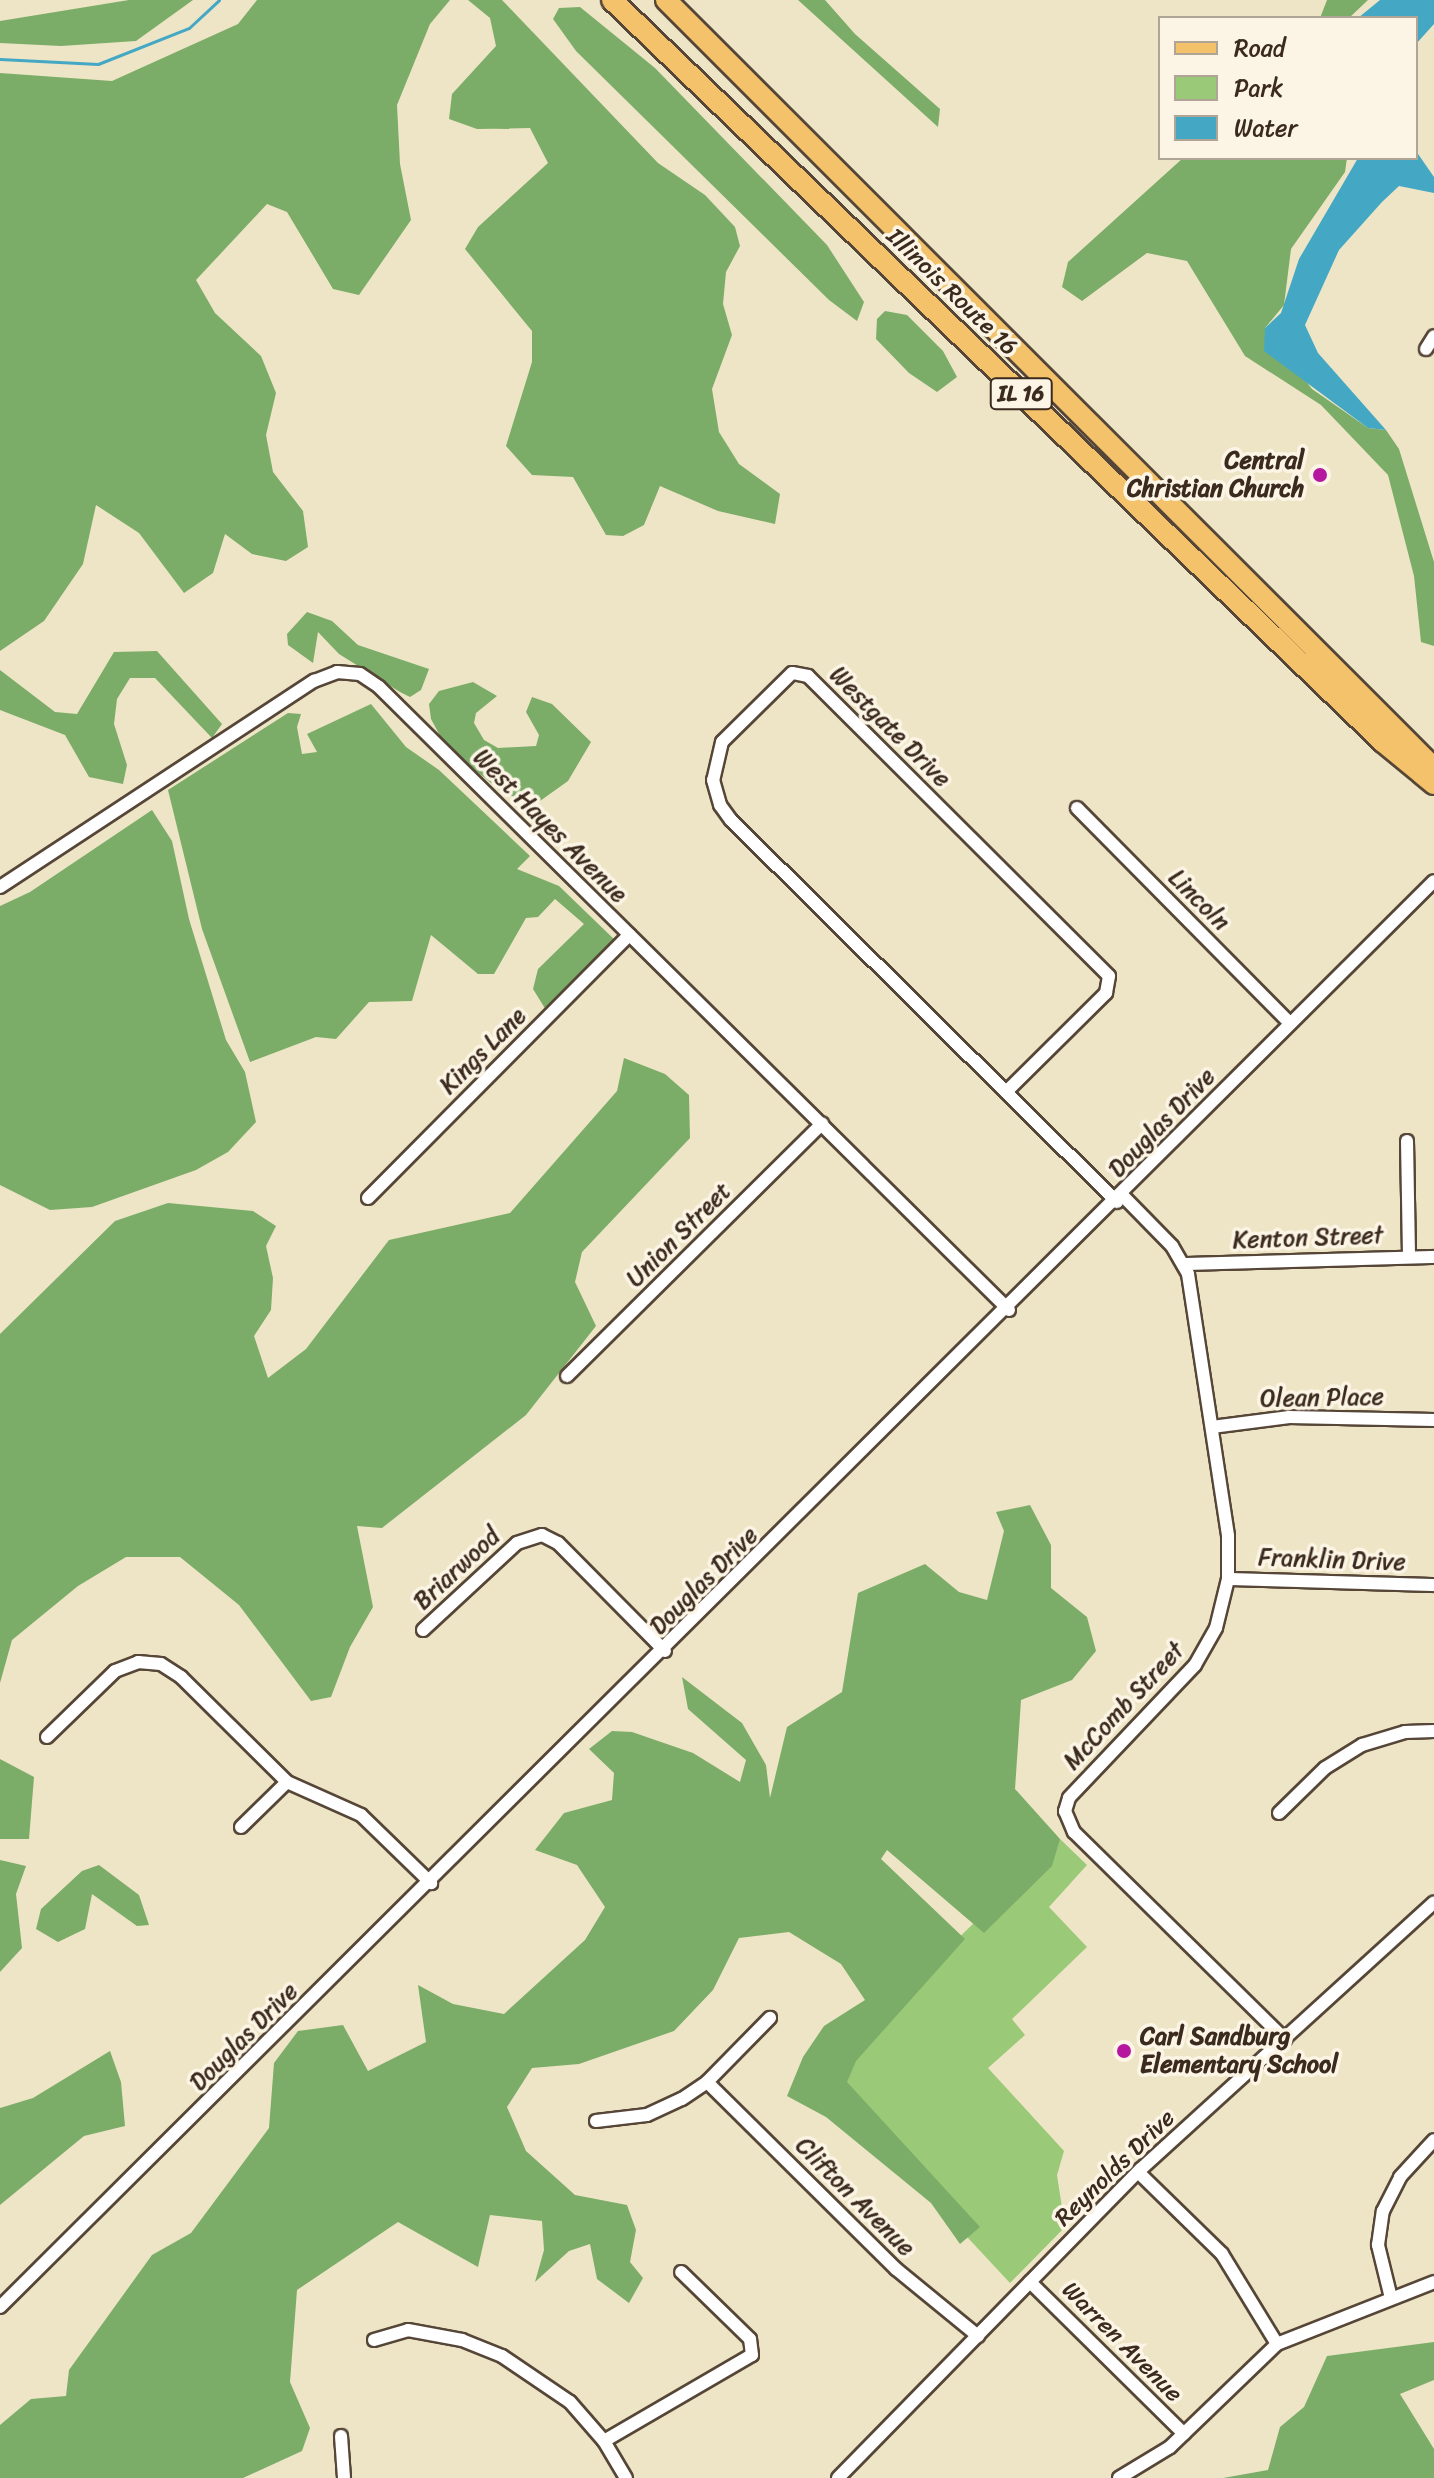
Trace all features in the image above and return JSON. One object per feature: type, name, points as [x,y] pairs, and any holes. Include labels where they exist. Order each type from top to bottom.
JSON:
[{"type":"main road","name":"Illinois Route 16","points":[[612,0],[1383,742],[1434,784]]},
{"type":"main road","name":"Illinois Route 16","points":[[666,0],[1434,768]]},
{"type":"street","points":[[1426,349],[1434,336]]},
{"type":"street","name":"West Hayes Avenue","points":[[0,887],[314,681],[348,672],[379,687],[1009,1310]]},
{"type":"street","name":"Westgate Drive","points":[[1006,1092],[1106,993],[1109,976],[808,676],[792,673],[722,742],[713,780],[720,805],[1006,1092],[1120,1199]]},
{"type":"street","name":"Lincoln","points":[[1077,808],[1289,1022]]},
{"type":"street","name":"Douglas Drive","points":[[0,2307],[1009,1310],[1289,1022],[1434,881]]},
{"type":"street","name":"Kings Lane","points":[[368,1198],[629,935]]},
{"type":"street","name":"Union Street","points":[[567,1376],[822,1124]]},
{"type":"street","points":[[1407,1141],[1409,1257]]},
{"type":"street","points":[[1120,1199],[1184,1264]]},
{"type":"street","name":"Kenton Street","points":[[1184,1264],[1434,1257]]},
{"type":"street","name":"McComb Street","points":[[1184,1264],[1212,1427],[1228,1579],[1216,1628],[1195,1665],[1069,1798],[1065,1811],[1074,1832],[1285,2039]]},
{"type":"street","name":"Olean Place","points":[[1212,1427],[1289,1417],[1434,1420]]},
{"type":"street","name":"Briarwood","points":[[423,1630],[517,1543],[542,1535],[558,1543],[665,1651]]},
{"type":"street","name":"Franklin Drive","points":[[1228,1579],[1434,1585]]},
{"type":"street","points":[[47,1737],[115,1671],[149,1662],[181,1677],[287,1782],[361,1815],[431,1883]]},
{"type":"street","points":[[1279,1813],[1325,1768],[1362,1745],[1405,1732],[1434,1731]]},
{"type":"street","points":[[241,1827],[287,1782]]},
{"type":"street","name":"Reynolds Drive","points":[[838,2478],[1138,2172],[1434,1902]]},
{"type":"street","points":[[596,2121],[647,2115],[707,2082],[770,2018]]},
{"type":"street","name":"Clifton Avenue","points":[[707,2082],[896,2269],[978,2336]]},
{"type":"street","points":[[1391,2298],[1378,2245],[1383,2211],[1400,2177],[1434,2140]]},
{"type":"street","points":[[1138,2172],[1222,2254],[1277,2344]]},
{"type":"street","points":[[604,2441],[752,2355],[750,2339],[681,2272]]},
{"type":"street","name":"Warren Avenue","points":[[1030,2282],[1184,2434]]},
{"type":"street","points":[[1119,2478],[1154,2460],[1277,2344],[1434,2282]]},
{"type":"street","points":[[374,2340],[408,2330],[493,2351],[570,2402],[604,2441],[626,2478]]},
{"type":"street","points":[[341,2436],[344,2478]]},
{"type":"green space","points":[[129,0],[193,0],[136,41],[61,46],[0,43],[0,21]]},
{"type":"green space","points":[[257,0],[450,0],[430,24],[397,105],[400,164],[411,220],[359,295],[333,289],[287,212],[267,204],[196,280],[215,313],[261,356],[276,393],[266,435],[273,472],[303,511],[308,547],[286,561],[252,554],[225,534],[213,573],[184,593],[139,533],[96,505],[83,564],[44,621],[0,651],[0,73],[112,81],[238,24]]},
{"type":"green space","points":[[468,0],[502,0],[658,163],[705,195],[735,227],[740,246],[726,272],[723,304],[732,335],[712,389],[719,432],[739,464],[780,494],[775,524],[718,511],[660,486],[644,525],[623,536],[606,535],[573,477],[532,475],[506,446],[532,362],[532,331],[465,249],[478,227],[548,163],[530,128],[477,129],[449,119],[452,94],[496,46],[490,18]]},
{"type":"green space","points":[[798,0],[825,0],[855,34],[940,109],[938,127]]},
{"type":"green space","points":[[1327,0],[1368,0],[1351,16],[1321,16]]},
{"type":"green space","points":[[580,7],[655,68],[827,245],[864,302],[857,321],[829,300],[576,51],[553,19],[559,8]]},
{"type":"green space","points":[[1181,160],[1347,160],[1345,172],[1291,249],[1284,305],[1265,328],[1312,389],[1368,428],[1386,430],[1399,449],[1434,562],[1434,646],[1421,642],[1414,576],[1388,475],[1321,405],[1245,356],[1187,261],[1147,253],[1082,301],[1062,287],[1068,262]]},
{"type":"green space","points":[[885,311],[907,315],[943,351],[957,377],[937,392],[909,373],[876,339],[877,319]]},
{"type":"green space","points":[[307,612],[332,621],[358,645],[429,669],[421,690],[410,697],[400,692],[339,654],[318,632],[313,663],[288,645],[287,634]]},
{"type":"green space","points":[[157,651],[222,724],[212,738],[155,678],[130,678],[117,699],[114,724],[127,765],[123,784],[89,777],[65,735],[0,710],[0,670],[55,712],[77,714],[114,652]]},
{"type":"green space","points":[[473,682],[497,696],[476,713],[474,723],[484,740],[498,748],[536,746],[539,735],[526,712],[532,697],[552,704],[591,742],[568,781],[533,806],[501,791],[446,747],[431,719],[429,704],[439,691]]},
{"type":"green space","points":[[371,704],[406,747],[439,770],[530,856],[517,869],[559,886],[618,943],[546,1010],[533,989],[538,969],[584,924],[555,899],[538,917],[526,918],[494,974],[478,974],[431,935],[412,1001],[369,1002],[336,1039],[316,1037],[250,1062],[202,929],[168,790],[288,713],[301,714],[297,727],[302,754],[317,752],[307,734]]},
{"type":"green space","points":[[152,810],[172,841],[189,919],[226,1040],[245,1072],[256,1122],[228,1152],[196,1170],[92,1207],[50,1210],[0,1185],[0,906],[30,892]]},
{"type":"green space","points":[[624,1058],[665,1074],[689,1095],[690,1138],[582,1252],[575,1282],[596,1326],[526,1415],[382,1528],[357,1526],[373,1607],[350,1647],[331,1697],[311,1701],[239,1605],[180,1557],[126,1557],[78,1586],[12,1640],[0,1683],[0,1334],[115,1221],[168,1203],[253,1211],[276,1226],[266,1246],[273,1278],[271,1310],[254,1336],[268,1378],[306,1349],[389,1240],[510,1213],[617,1091]]},
{"type":"green space","points":[[1030,1505],[1051,1545],[1051,1588],[1087,1617],[1096,1651],[1072,1680],[1021,1700],[1015,1789],[1060,1839],[1052,1866],[984,1933],[887,1850],[881,1859],[965,1939],[856,2061],[847,2082],[980,2227],[960,2244],[931,2203],[826,2117],[787,2096],[803,2057],[824,2026],[865,2000],[841,1964],[789,1932],[739,1938],[713,1990],[674,2031],[579,2064],[532,2068],[507,2107],[526,2151],[575,2195],[627,2205],[636,2230],[630,2262],[643,2278],[629,2303],[597,2279],[590,2244],[569,2251],[535,2282],[544,2250],[542,2221],[490,2215],[478,2267],[398,2222],[297,2290],[290,2382],[310,2428],[302,2451],[243,2478],[0,2478],[0,2425],[31,2399],[66,2396],[69,2370],[152,2255],[191,2233],[269,2128],[274,2063],[298,2031],[343,2025],[368,2071],[426,2042],[418,1985],[453,2004],[504,2014],[585,1940],[605,1907],[577,1865],[535,1850],[564,1813],[612,1800],[614,1773],[589,1749],[612,1731],[632,1732],[693,1753],[740,1782],[746,1760],[688,1709],[682,1677],[742,1723],[766,1765],[770,1798],[787,1727],[842,1692],[858,1593],[925,1564],[959,1592],[987,1600],[1004,1531],[996,1512]]},
{"type":"green space","points":[[0,1759],[34,1777],[29,1839],[0,1839]]},
{"type":"green space","points":[[1060,1839],[1087,1865],[1049,1907],[1087,1947],[1012,2019],[1025,2035],[988,2068],[1064,2151],[1057,2175],[1065,2227],[1010,2283],[817,2076]]},
{"type":"green space","points":[[0,1860],[26,1866],[16,1894],[22,1948],[0,1972]]},
{"type":"green space","points":[[99,1865],[139,1895],[149,1925],[137,1926],[92,1894],[85,1929],[58,1942],[36,1929],[41,1909],[82,1871]]},
{"type":"green space","points":[[110,2051],[121,2082],[125,2126],[84,2136],[0,2205],[0,2108],[33,2098]]},
{"type":"green space","points":[[1434,2342],[1434,2380],[1400,2394],[1434,2449],[1434,2478],[1223,2478],[1268,2470],[1280,2427],[1304,2407],[1327,2356]]},
{"type":"water","points":[[1380,0],[1434,0],[1434,24],[1418,42],[1418,16],[1360,16]]},
{"type":"water","points":[[1418,154],[1434,177],[1434,193],[1399,186],[1382,202],[1339,250],[1305,325],[1318,353],[1386,430],[1368,428],[1264,351],[1265,328],[1281,313],[1299,259],[1357,160],[1418,160]]},
{"type":"waterway","points":[[0,59],[98,64],[189,28],[219,0]]},
{"type":"place","name":"Central Christian Church","points":[[1320,475]]},
{"type":"place","name":"Carl Sandburg Elementary School","points":[[1124,2051]]}]
